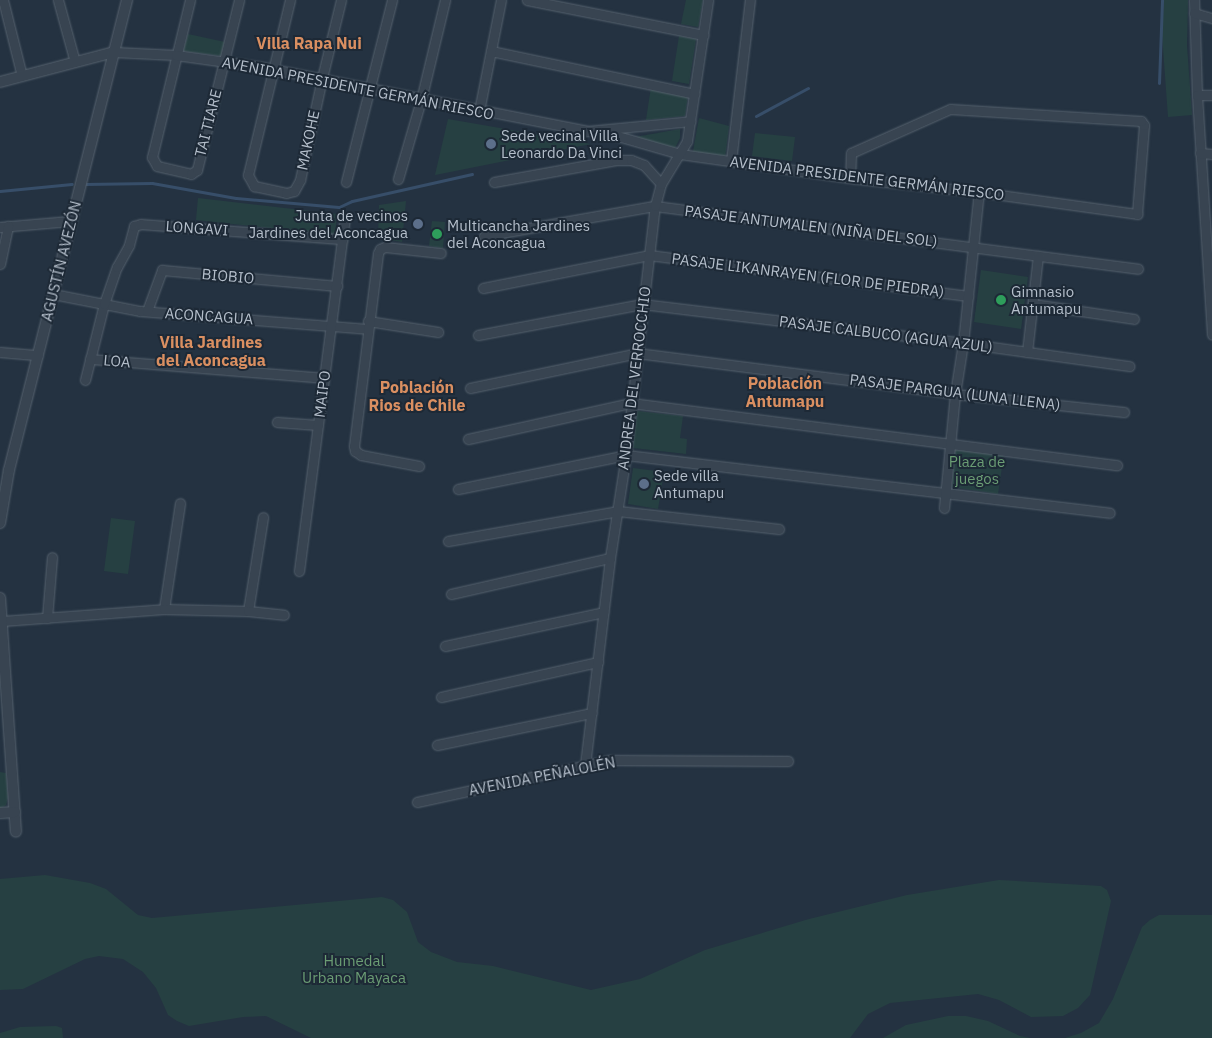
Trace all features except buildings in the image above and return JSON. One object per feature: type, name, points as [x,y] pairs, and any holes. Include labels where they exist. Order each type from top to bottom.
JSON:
[{"type":"street","points":[[1,0],[22,76]]},
{"type":"street","points":[[58,0],[75,62]]},
{"type":"street","name":"AGUSTÍN AVEZÓN","points":[[0,523],[4,471],[38,355],[70,221],[127,0]]},
{"type":"street","points":[[176,55],[190,0]]},
{"type":"street","name":"TAI TIARE","points":[[176,55],[152,153],[153,162],[157,166],[189,173],[197,170],[239,0]]},
{"type":"street","points":[[273,69],[290,0]]},
{"type":"street","name":"MAKOHE","points":[[273,69],[248,175],[249,180],[254,186],[286,193],[294,190],[300,180],[341,0]]},
{"type":"street","points":[[346,182],[392,0]]},
{"type":"street","points":[[398,179],[421,100],[445,0]]},
{"type":"street","points":[[479,111],[501,0]]},
{"type":"street","points":[[527,0],[704,35]]},
{"type":"street","name":"ANDREA DEL VERROCCHIO","points":[[586,765],[603,612],[626,455],[642,304],[655,206],[661,184],[687,141],[708,0]]},
{"type":"street","points":[[731,161],[750,0]]},
{"type":"street","points":[[1194,0],[1196,95],[1200,153],[1208,210],[1212,335]]},
{"type":"street","points":[[1194,13],[1212,18]]},
{"type":"street","points":[[491,51],[695,94]]},
{"type":"street","name":"AVENIDA PRESIDENTE GERMÁN RIESCO","points":[[0,82],[114,52],[176,55],[273,69],[370,87],[421,100],[479,111],[600,131],[680,154],[850,178],[979,192],[1138,214],[1144,125],[1141,121],[950,109],[851,153],[850,178]]},
{"type":"street","points":[[1196,95],[1212,95]]},
{"type":"street","name":"AVENIDA PRESIDENTE GERMÁN RIESCO","points":[[600,131],[691,121]]},
{"type":"street","points":[[1200,153],[1212,154]]},
{"type":"street","points":[[494,182],[616,160],[631,160],[644,165],[661,184]]},
{"type":"street","points":[[944,508],[955,394],[963,343],[979,192]]},
{"type":"street","name":"PASAJE ANTUMALEN (NIÑA DEL SOL)","points":[[484,236],[655,206],[1138,269]]},
{"type":"street","name":"MAIPO","points":[[299,570],[345,218]]},
{"type":"street","points":[[0,264],[4,227],[70,221]]},
{"type":"street","name":"LONGAVI","points":[[104,304],[117,268],[129,245],[134,226],[141,224],[342,239]]},
{"type":"street","points":[[419,466],[361,454],[355,451],[368,325],[376,257],[380,249],[385,247],[441,253]]},
{"type":"street","name":"PASAJE LIKANRAYEN (FLOR DE PIEDRA)","points":[[483,288],[649,255],[968,296]]},
{"type":"street","points":[[1027,352],[1038,256]]},
{"type":"street","name":"BIOBIO","points":[[147,311],[162,270],[337,286]]},
{"type":"street","name":"ACONCAGUA","points":[[53,294],[147,311],[331,325],[368,325],[438,332]]},
{"type":"street","points":[[85,380],[104,304]]},
{"type":"street","name":"PASAJE CALBUCO (AGUA AZUL)","points":[[478,335],[642,304],[963,343],[1128,366]]},
{"type":"street","points":[[1033,304],[1134,319]]},
{"type":"street","points":[[0,352],[38,355]]},
{"type":"street","name":"PASAJE PARGUA (LUNA LLENA)","points":[[470,388],[637,353],[955,394],[1124,412]]},
{"type":"street","name":"LOA","points":[[90,359],[324,378]]},
{"type":"street","points":[[468,439],[631,403],[1117,465]]},
{"type":"street","points":[[277,422],[318,425]]},
{"type":"street","points":[[458,489],[626,455],[1110,513]]},
{"type":"street","points":[[164,609],[180,504]]},
{"type":"street","points":[[448,541],[618,511],[779,528]]},
{"type":"street","points":[[248,611],[263,518]]},
{"type":"street","points":[[46,618],[52,557]]},
{"type":"street","points":[[451,594],[610,558]]},
{"type":"street","points":[[0,598],[4,711],[16,831]]},
{"type":"street","points":[[2,621],[164,609],[248,611],[284,615]]},
{"type":"street","points":[[445,646],[603,612]]},
{"type":"street","points":[[440,696],[598,662]]},
{"type":"street","points":[[437,745],[592,713]]},
{"type":"street","name":"AVENIDA PEÑALOLÉN","points":[[417,802],[609,760],[788,761]]},
{"type":"street","points":[[0,813],[15,812]]},
{"type":"green space","points":[[686,0],[703,0],[698,27],[681,24]]},
{"type":"green space","points":[[1164,0],[1188,0],[1187,45],[1192,115],[1168,117],[1162,34]]},
{"type":"green space","points":[[188,34],[225,42],[221,56],[183,51]]},
{"type":"green space","points":[[679,36],[696,39],[689,84],[672,81]]},
{"type":"green space","points":[[651,87],[688,95],[685,116],[646,120]]},
{"type":"green space","points":[[699,118],[729,126],[725,158],[692,157]]},
{"type":"green space","points":[[448,119],[591,144],[435,175]]},
{"type":"green space","points":[[680,129],[680,138],[675,148],[635,137]]},
{"type":"green space","points":[[755,133],[795,137],[792,161],[752,156]]},
{"type":"green space","points":[[198,198],[337,214],[335,235],[196,220]]},
{"type":"green space","points":[[406,201],[402,242],[378,238],[379,205]]},
{"type":"green space","name":"Multicancha Jardines del Aconcagua","points":[[432,221],[445,222],[443,248],[429,246]]},
{"type":"green space","name":"Gimnasio Antumapu","points":[[981,270],[1028,277],[1021,329],[974,322]]},
{"type":"green space","points":[[637,411],[683,416],[680,438],[687,439],[686,454],[633,448]]},
{"type":"green space","name":"Plaza de juegos","points":[[955,446],[1004,453],[998,494],[952,487]]},
{"type":"green space","points":[[633,468],[664,472],[658,509],[628,504]]},
{"type":"green space","points":[[111,518],[135,521],[128,574],[104,571]]},
{"type":"green space","points":[[0,772],[6,773],[8,798],[6,805],[0,809]]},
{"type":"green space","name":"Humedal Urbano Mayaca","points":[[45,875],[90,883],[106,889],[138,915],[152,918],[382,897],[393,900],[407,912],[418,942],[431,952],[457,962],[493,966],[591,990],[640,979],[705,950],[809,919],[907,895],[999,880],[1101,886],[1107,890],[1111,901],[1090,995],[1078,1008],[1063,1016],[1031,1017],[999,1000],[978,994],[890,1003],[868,1014],[850,1038],[311,1038],[266,1016],[243,1017],[189,1026],[177,1021],[168,1015],[156,988],[143,972],[123,959],[99,956],[85,959],[23,989],[0,990],[0,879]]},
{"type":"green space","points":[[1159,915],[1212,915],[1212,1038],[1065,1038],[1081,1033],[1099,1023],[1113,999],[1142,927]]},
{"type":"green space","points":[[948,1016],[966,1016],[988,1021],[1020,1036],[1030,1038],[883,1038],[906,1025]]},
{"type":"green space","points":[[56,1026],[62,1028],[63,1038],[0,1038],[0,1033],[20,1027]]},
{"type":"waterway","points":[[1159,83],[1162,0]]},
{"type":"waterway","points":[[756,116],[808,88]]},
{"type":"waterway","points":[[85,184],[152,183],[236,198],[339,207],[352,201],[472,174]]},
{"type":"waterway","points":[[0,191],[72,184]]},
{"type":"place","name":"Sede vecinal Villa Leonardo Da Vinci","points":[[491,144]]},
{"type":"place","name":"Junta de vecinos Jardines del Aconcagua","points":[[418,224]]},
{"type":"place","name":"Multicancha Jardines del Aconcagua","points":[[437,234]]},
{"type":"place","name":"Gimnasio Antumapu","points":[[1001,300]]},
{"type":"place","name":"Sede villa Antumapu","points":[[644,484]]},
{"type":"district","name":"Villa Rapa Nui","points":[[309,43]]},
{"type":"district","name":"Villa Jardines del Aconcagua","points":[[211,351]]},
{"type":"district","name":"Población Antumapu","points":[[785,392]]},
{"type":"district","name":"Población Rios de Chile","points":[[417,396]]}]
